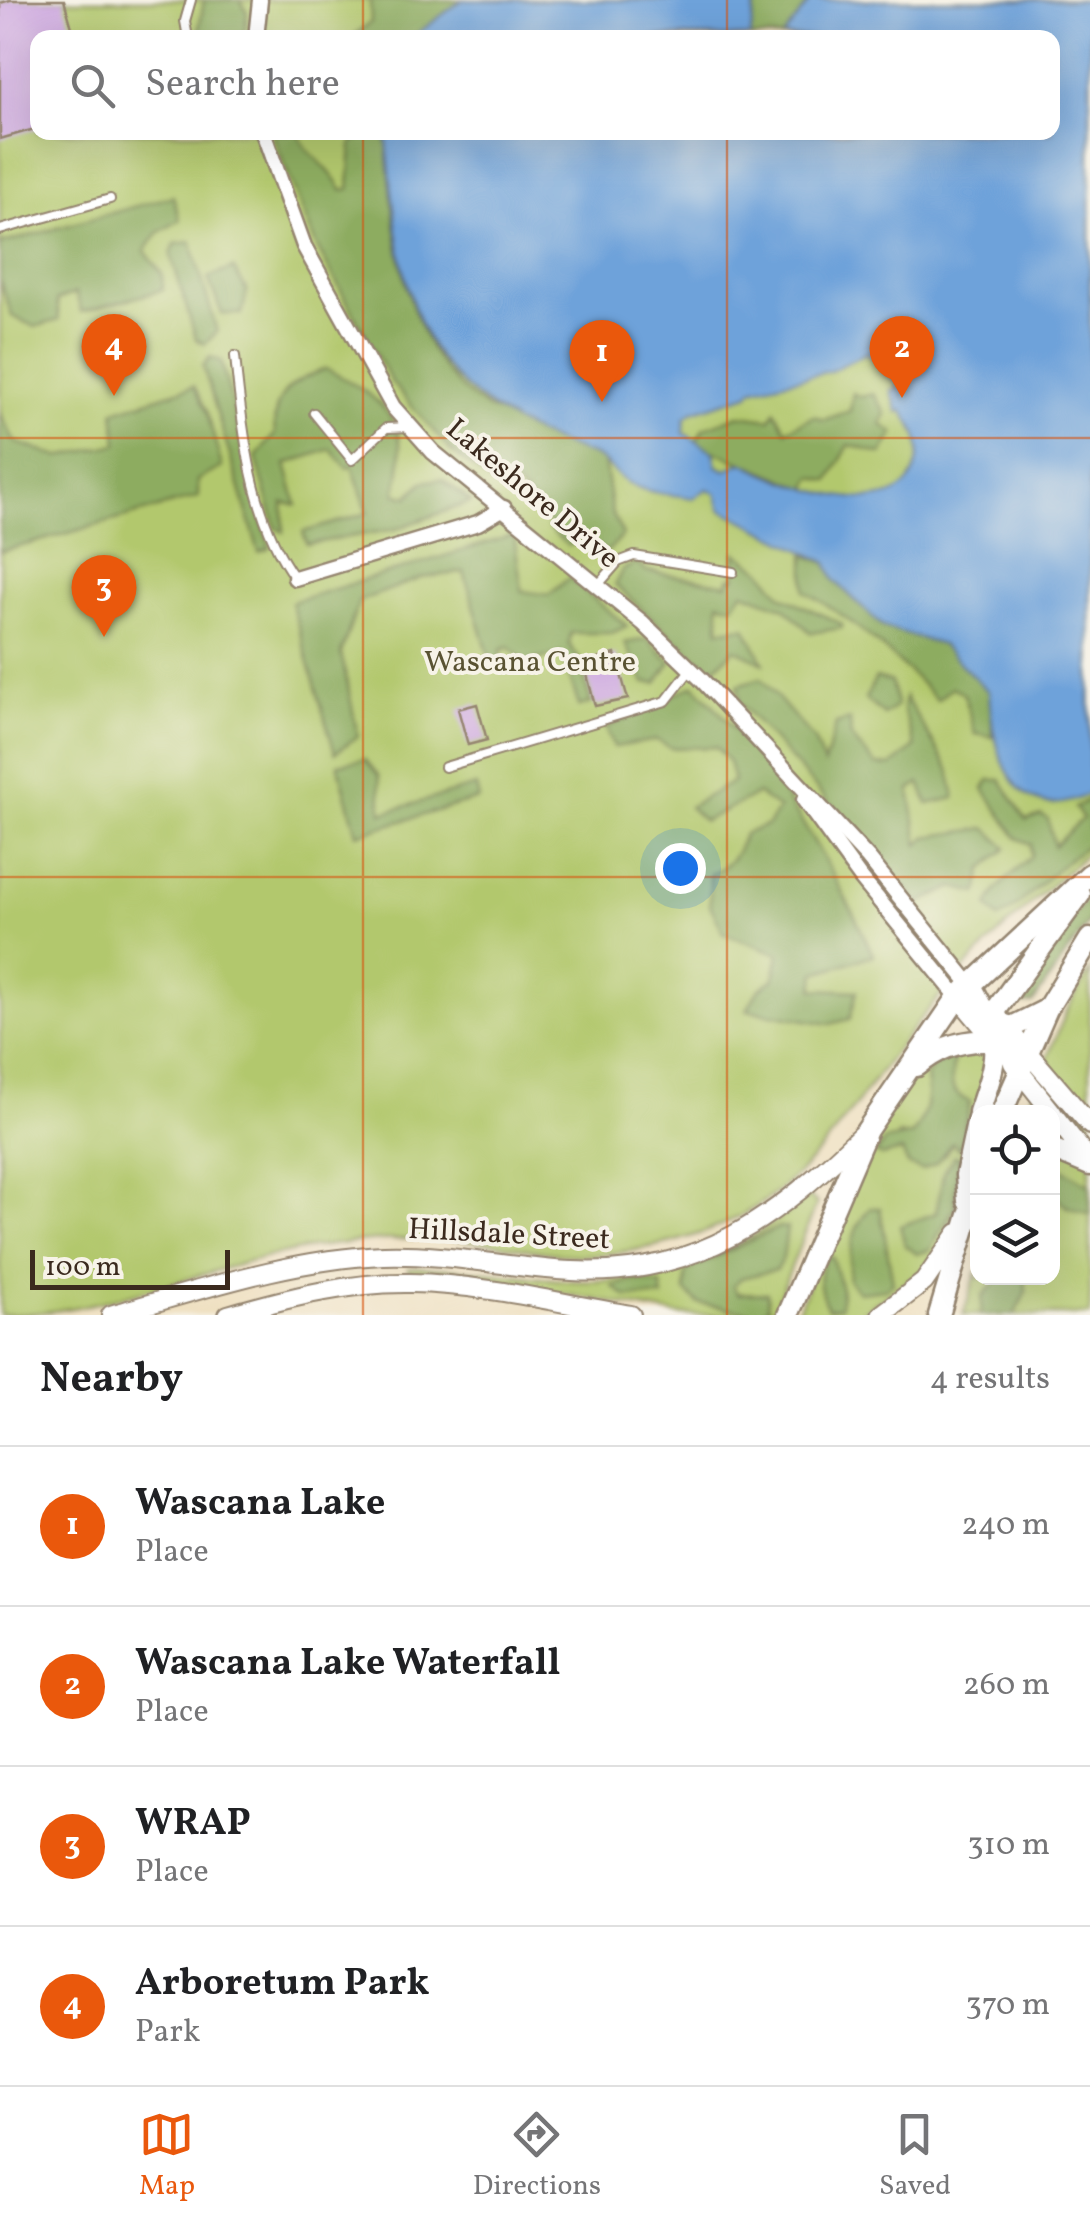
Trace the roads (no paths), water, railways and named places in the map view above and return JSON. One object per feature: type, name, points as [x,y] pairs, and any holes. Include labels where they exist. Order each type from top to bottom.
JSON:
[{"type":"main road","points":[[788,1315],[867,1130],[964,991],[1090,878]]},
{"type":"main road","points":[[981,1105],[997,1056],[997,1028],[1039,946],[1090,878]]},
{"type":"main road","points":[[1005,1105],[1047,1009],[1090,939]]},
{"type":"main road","points":[[964,991],[1022,1059]]},
{"type":"main road","points":[[903,1078],[925,1058],[952,1045],[997,1028],[1022,1026],[1047,1009]]},
{"type":"main road","points":[[1060,1153],[1090,1163]]},
{"type":"main road","points":[[970,1155],[966,1175],[970,1193]]},
{"type":"main road","points":[[939,1315],[970,1216]]},
{"type":"street","points":[[257,30],[260,0]]},
{"type":"street","name":"Lakeshore Drive","points":[[266,140],[304,246],[394,407],[433,452],[598,586],[690,669],[768,751],[860,877],[964,991]]},
{"type":"street","points":[[295,578],[478,523],[504,508]]},
{"type":"street","points":[[1022,1059],[1048,1105]]},
{"type":"street","points":[[1022,1059],[1090,1126]]},
{"type":"street","points":[[1060,1124],[1090,1163]]},
{"type":"street","name":"Hillsdale Street","points":[[111,1315],[243,1278],[342,1258],[440,1256],[573,1271],[645,1267],[714,1246],[753,1227],[803,1191],[867,1130]]},
{"type":"street","points":[[881,1315],[924,1282],[946,1255],[970,1211]]},
{"type":"street","name":"Hillsdale Street","points":[[228,1315],[302,1294],[408,1283],[502,1290],[574,1310],[630,1315]]},
{"type":"lane","points":[[187,30],[190,0]]},
{"type":"lane","points":[[0,230],[110,199]]},
{"type":"lane","points":[[235,356],[241,413],[265,518],[279,558],[295,578]]},
{"type":"lane","points":[[314,413],[352,460],[386,428],[411,427]]},
{"type":"lane","points":[[598,586],[618,562],[634,556],[733,572]]},
{"type":"lane","points":[[445,767],[666,701],[690,669]]},
{"type":"water","points":[[462,0],[756,0],[751,30],[422,30]]},
{"type":"water","points":[[811,0],[1090,0],[1090,793],[1064,803],[1043,803],[1025,794],[1002,760],[989,692],[942,645],[883,627],[835,581],[827,563],[721,509],[716,493],[707,489],[694,498],[637,487],[597,457],[531,431],[485,403],[451,372],[427,336],[410,295],[387,140],[1060,140],[1060,30],[788,30]],"holes":[[[866,353],[883,367],[880,370],[896,381],[898,388],[891,390],[898,412],[903,411],[911,424],[919,450],[916,467],[905,486],[887,496],[837,496],[782,480],[742,462],[726,470],[717,466],[714,452],[684,433],[685,418],[692,412],[749,394],[752,389],[831,371]]]},
{"type":"place","name":"Arboretum Park","points":[[114,396]]},
{"type":"place","name":"Wascana Lake Waterfall","points":[[902,398]]},
{"type":"place","name":"Wascana Lake","points":[[602,402]]},
{"type":"place","name":"WRAP","points":[[104,637]]},
{"type":"park label","name":"Wascana Centre","points":[[530,663]]}]
